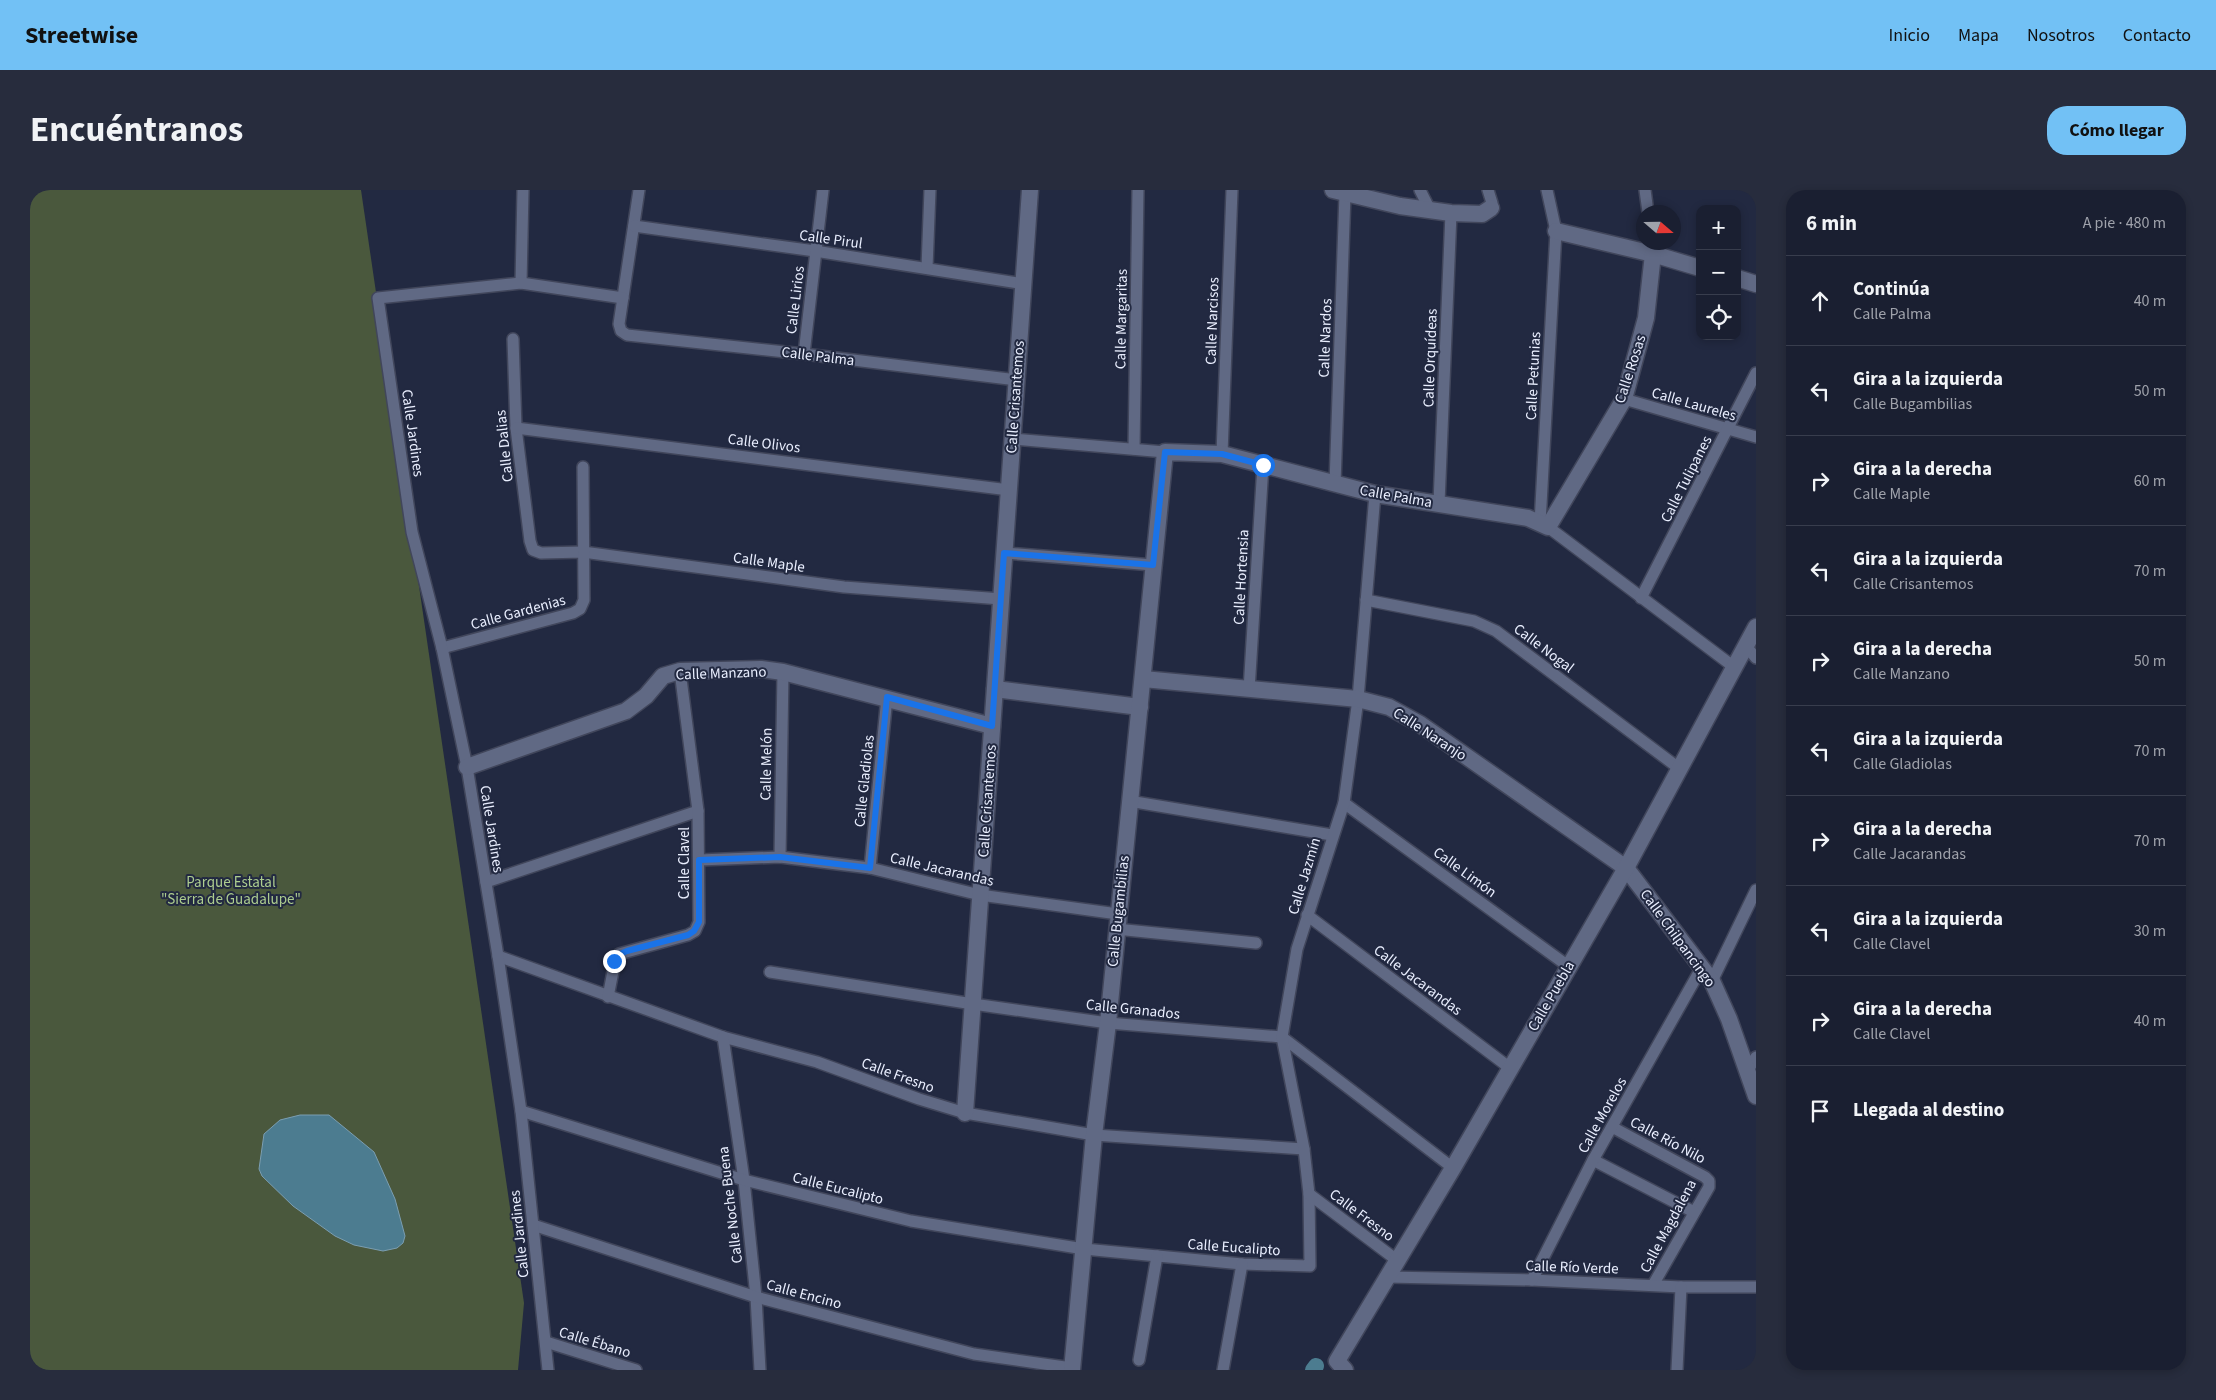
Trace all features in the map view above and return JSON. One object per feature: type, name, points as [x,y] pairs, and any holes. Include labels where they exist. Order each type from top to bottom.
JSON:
[{"type":"street","points":[[522,190],[521,283],[623,298],[634,226],[635,191]]},
{"type":"street","name":"Calle Lirios","points":[[804,354],[823,190]]},
{"type":"street","points":[[927,268],[930,190]]},
{"type":"street","name":"Calle Crisantemos","points":[[965,1113],[1030,190]]},
{"type":"street","name":"Calle Margaritas","points":[[1134,449],[1138,190]]},
{"type":"street","name":"Calle Narcisos","points":[[1222,454],[1232,190]]},
{"type":"street","points":[[1420,190],[1430,210]]},
{"type":"street","points":[[1339,192],[1430,210],[1482,214],[1491,208],[1492,203],[1488,190]]},
{"type":"street","name":"Calle Petunias","points":[[1544,525],[1556,231],[1547,190]]},
{"type":"street","points":[[1645,190],[1647,205]]},
{"type":"street","name":"Calle Nardos","points":[[1335,484],[1339,192]]},
{"type":"street","name":"Calle Orquídeas","points":[[1439,503],[1451,213]]},
{"type":"street","name":"Calle Pirul","points":[[634,226],[815,251],[1024,284]]},
{"type":"street","points":[[1556,231],[1636,245]]},
{"type":"street","name":"Calle Rosas","points":[[1544,525],[1624,399],[1646,318],[1653,250]]},
{"type":"street","points":[[1658,250],[1696,266]]},
{"type":"street","points":[[1741,279],[1756,284]]},
{"type":"street","name":"Calle Jardines","points":[[521,283],[378,298],[412,532],[442,648],[467,767],[498,956],[520,1111],[548,1370]]},
{"type":"street","name":"Calle Palma","points":[[623,298],[619,324],[621,331],[626,335],[1017,380]]},
{"type":"street","name":"Calle Dalias","points":[[513,338],[516,428],[530,541],[533,550]]},
{"type":"street","name":"Calle Tulipanes","points":[[1641,598],[1756,373]]},
{"type":"street","name":"Calle Laureles","points":[[1624,399],[1756,437]]},
{"type":"street","name":"Calle Olivos","points":[[516,428],[1009,490]]},
{"type":"street","name":"Calle Palma","points":[[1012,439],[1165,452],[1222,454],[1375,494],[1528,518],[1544,525],[1734,667]]},
{"type":"street","name":"Calle Bugambilias","points":[[1072,1369],[1094,1135],[1108,1023],[1165,452]]},
{"type":"street","name":"Calle Hortensia","points":[[1250,690],[1263,465]]},
{"type":"street","name":"Calle Gardenias","points":[[442,648],[573,613],[580,609],[584,600],[583,467]]},
{"type":"street","name":"Calle Jazmín","points":[[1310,1266],[1309,1194],[1304,1149],[1282,1037],[1297,949],[1332,835],[1344,803],[1358,699],[1375,494]]},
{"type":"street","name":"Calle Maple","points":[[533,550],[541,553],[583,552],[844,587],[1001,599]]},
{"type":"street","points":[[1004,553],[1153,565]]},
{"type":"street","name":"Calle Nogal","points":[[1366,600],[1474,621],[1496,631],[1680,769]]},
{"type":"street","name":"Calle Puebla","points":[[1341,1365],[1388,1277],[1454,1168],[1568,966],[1626,868],[1756,627]]},
{"type":"street","points":[[1746,646],[1756,658]]},
{"type":"street","name":"Calle Manzano","points":[[467,767],[626,712],[646,696],[663,676],[680,671],[761,669],[782,672],[887,697],[992,726]]},
{"type":"street","name":"Calle Clavel","points":[[608,998],[614,961],[620,954],[688,935],[694,931],[699,922],[698,811],[680,671]]},
{"type":"street","name":"Calle Melón","points":[[780,857],[782,672]]},
{"type":"street","name":"Calle Naranjo","points":[[1143,679],[1358,699],[1389,707],[1420,724],[1626,868]]},
{"type":"street","points":[[995,690],[1140,707]]},
{"type":"street","name":"Calle Gladiolas","points":[[870,868],[887,697]]},
{"type":"street","points":[[1129,801],[1332,835]]},
{"type":"street","name":"Calle Limón","points":[[1344,803],[1568,966]]},
{"type":"street","points":[[486,882],[698,811]]},
{"type":"street","name":"Calle Jacarandas","points":[[699,860],[780,857],[870,868],[980,895],[1117,921],[1256,943]]},
{"type":"street","name":"Calle Chilpancingo","points":[[1626,868],[1712,981],[1752,1064],[1756,1096]]},
{"type":"street","points":[[1712,981],[1756,890]]},
{"type":"street","name":"Calle Jacarandas","points":[[1307,915],[1510,1068]]},
{"type":"street","name":"Calle Fresno","points":[[498,956],[608,998],[723,1037],[817,1062],[919,1100],[965,1113],[1094,1135],[1304,1149]]},
{"type":"street","name":"Calle Morelos","points":[[1532,1280],[1593,1160],[1702,967]]},
{"type":"street","name":"Calle Granados","points":[[770,972],[1108,1023],[1282,1037]]},
{"type":"street","name":"Calle Noche Buena","points":[[723,1037],[744,1180],[756,1297],[760,1370]]},
{"type":"street","points":[[1282,1037],[1454,1168]]},
{"type":"street","name":"Calle Eucalipto","points":[[520,1111],[744,1180],[911,1221],[1084,1249],[1242,1264],[1310,1266]]},
{"type":"street","name":"Calle Río Nilo","points":[[1612,1127],[1705,1176],[1709,1181]]},
{"type":"street","points":[[1593,1160],[1694,1212]]},
{"type":"street","name":"Calle Magdalena","points":[[1653,1285],[1709,1187],[1709,1181]]},
{"type":"street","name":"Calle Fresno","points":[[1309,1194],[1398,1261]]},
{"type":"street","name":"Calle Encino","points":[[533,1225],[756,1297],[974,1354],[1072,1369]]},
{"type":"street","points":[[1139,1360],[1157,1256]]},
{"type":"street","points":[[1222,1370],[1242,1264]]},
{"type":"street","name":"Calle Río Verde","points":[[1388,1277],[1532,1280],[1681,1287],[1756,1287]]},
{"type":"street","points":[[1677,1370],[1681,1287]]},
{"type":"street","name":"Calle Ébano","points":[[546,1342],[636,1370]]},
{"type":"green space","name":"Parque Estatal \"Sierra de Guadalupe\"","points":[[30,190],[361,190],[524,1303],[518,1370],[30,1370]]},
{"type":"water","points":[[300,1115],[329,1115],[374,1152],[395,1199],[405,1236],[403,1243],[397,1248],[383,1251],[354,1245],[335,1236],[293,1206],[262,1176],[259,1169],[264,1134],[280,1120]]},
{"type":"waterway","points":[[1313,1370],[1316,1366]]},
{"type":"route","points":[[614,961],[620,954],[627,951],[688,935],[694,931],[699,922],[699,860],[780,857],[870,868],[887,697],[992,726],[1004,553],[1153,565],[1165,452],[1222,454],[1263,465]]}]
